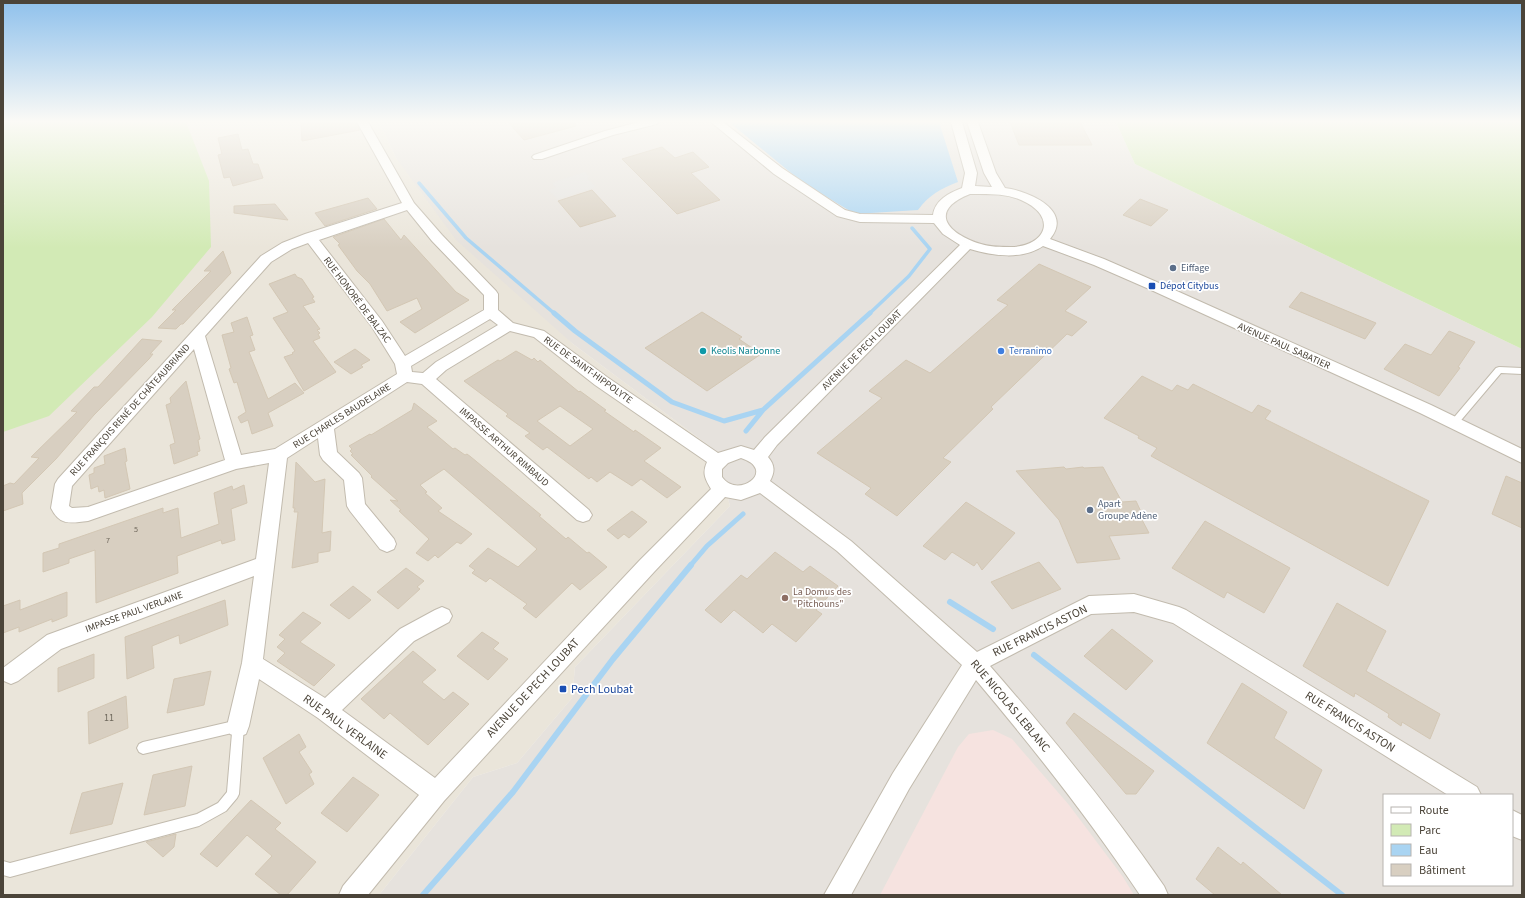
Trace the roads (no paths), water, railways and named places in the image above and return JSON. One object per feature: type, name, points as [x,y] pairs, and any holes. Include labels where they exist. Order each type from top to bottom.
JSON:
[{"type":"street","points":[[386,164],[409,205],[437,238],[491,294],[490,312]]},
{"type":"street","points":[[769,164],[841,213],[860,218],[939,219]]},
{"type":"street","points":[[968,164],[971,173],[968,190]]},
{"type":"street","points":[[987,164],[990,173],[1000,190]]},
{"type":"street","points":[[968,190],[1000,190],[1018,194],[1034,201],[1046,211],[1051,222],[1051,232],[1043,241],[1032,247],[1001,251],[984,249],[968,244],[954,237],[944,228],[939,219],[939,209],[945,201],[954,194],[968,190]]},
{"type":"street","name":"RUE FRANÇOIS RENÉ DE CHÂTEAUBRIAND","points":[[279,455],[235,463],[88,514],[68,516],[60,508],[64,484],[266,259],[286,246],[409,205]]},
{"type":"street","name":"RUE HONORÉ DE BALZAC","points":[[310,237],[377,324],[404,370]]},
{"type":"street","name":"AVENUE PAUL SABATIER","points":[[1043,241],[1082,255],[1454,423],[1522,457]]},
{"type":"street","name":"AVENUE DE PECH LOUBAT","points":[[758,457],[771,441],[968,244]]},
{"type":"street","name":"RUE DE SAINT-HIPPOLYTE","points":[[490,312],[508,326],[539,334],[601,381],[718,461]]},
{"type":"street","name":"RUE CHARLES BAUDELAIRE","points":[[279,455],[325,427],[404,370],[490,312]]},
{"type":"street","points":[[404,370],[426,378],[441,366],[508,326]]},
{"type":"street","points":[[197,335],[235,463]]},
{"type":"street","name":"IMPASSE ARTHUR RIMBAUD","points":[[426,378],[583,515]]},
{"type":"street","points":[[325,427],[329,455],[353,478],[356,506],[387,544]]},
{"type":"street","points":[[741,452],[758,457],[765,467],[766,473],[761,484],[747,492],[730,492],[723,488],[714,478],[714,466],[724,456],[741,452]]},
{"type":"street","points":[[238,726],[252,664],[279,455]]},
{"type":"street","name":"RUE NICOLAS LEBLANC","points":[[761,484],[844,546],[976,663],[1119,842],[1155,895]]},
{"type":"street","name":"AVENUE DE PECH LOUBAT","points":[[352,895],[436,793],[647,566],[723,488]]},
{"type":"street","name":"IMPASSE PAUL VERLAINE","points":[[11,674],[54,642],[264,564]]},
{"type":"street","name":"RUE FRANCIS ASTON","points":[[976,663],[1089,606],[1134,603],[1179,616],[1467,794]]},
{"type":"street","points":[[326,711],[407,635],[442,616]]},
{"type":"street","points":[[837,895],[901,781],[976,663]]},
{"type":"street","name":"RUE PAUL VERLAINE","points":[[252,664],[326,711],[436,793]]},
{"type":"street","points":[[1513,823],[1522,828]]},
{"type":"lane","points":[[1454,423],[1499,370],[1522,371]]},
{"type":"lane","points":[[3,868],[10,870],[199,820],[222,807],[233,794],[238,726],[143,748]]},
{"type":"water","points":[[780,164],[952,164],[958,182],[935,193],[926,200],[918,210],[855,214],[802,182]]},
{"type":"waterway","points":[[419,183],[466,238],[555,314]]},
{"type":"waterway","points":[[869,314],[909,276],[930,249],[912,228]]},
{"type":"waterway","points":[[554,313],[575,331],[672,402],[724,421],[763,410]]},
{"type":"waterway","points":[[763,410],[870,313]]},
{"type":"waterway","points":[[746,431],[763,410]]},
{"type":"waterway","points":[[690,566],[707,546],[743,514]]},
{"type":"waterway","points":[[423,895],[513,792],[613,659],[691,565]]},
{"type":"waterway","points":[[950,602],[993,629]]},
{"type":"waterway","points":[[1034,655],[1342,895]]},
{"type":"place","name":"Eiffage","points":[[1173,268]]},
{"type":"place","name":"Dépot Citybus","points":[[1152,286]]},
{"type":"place","name":"Keolis Narbonne","points":[[703,351]]},
{"type":"place","name":"Terranimo","points":[[1001,351]]},
{"type":"place","name":"Apart Groupe Adène","points":[[1090,510]]},
{"type":"place","name":"La Domus des \"Pitchouns\"","points":[[785,598]]},
{"type":"place","name":"Pech Loubat","points":[[563,689]]}]
